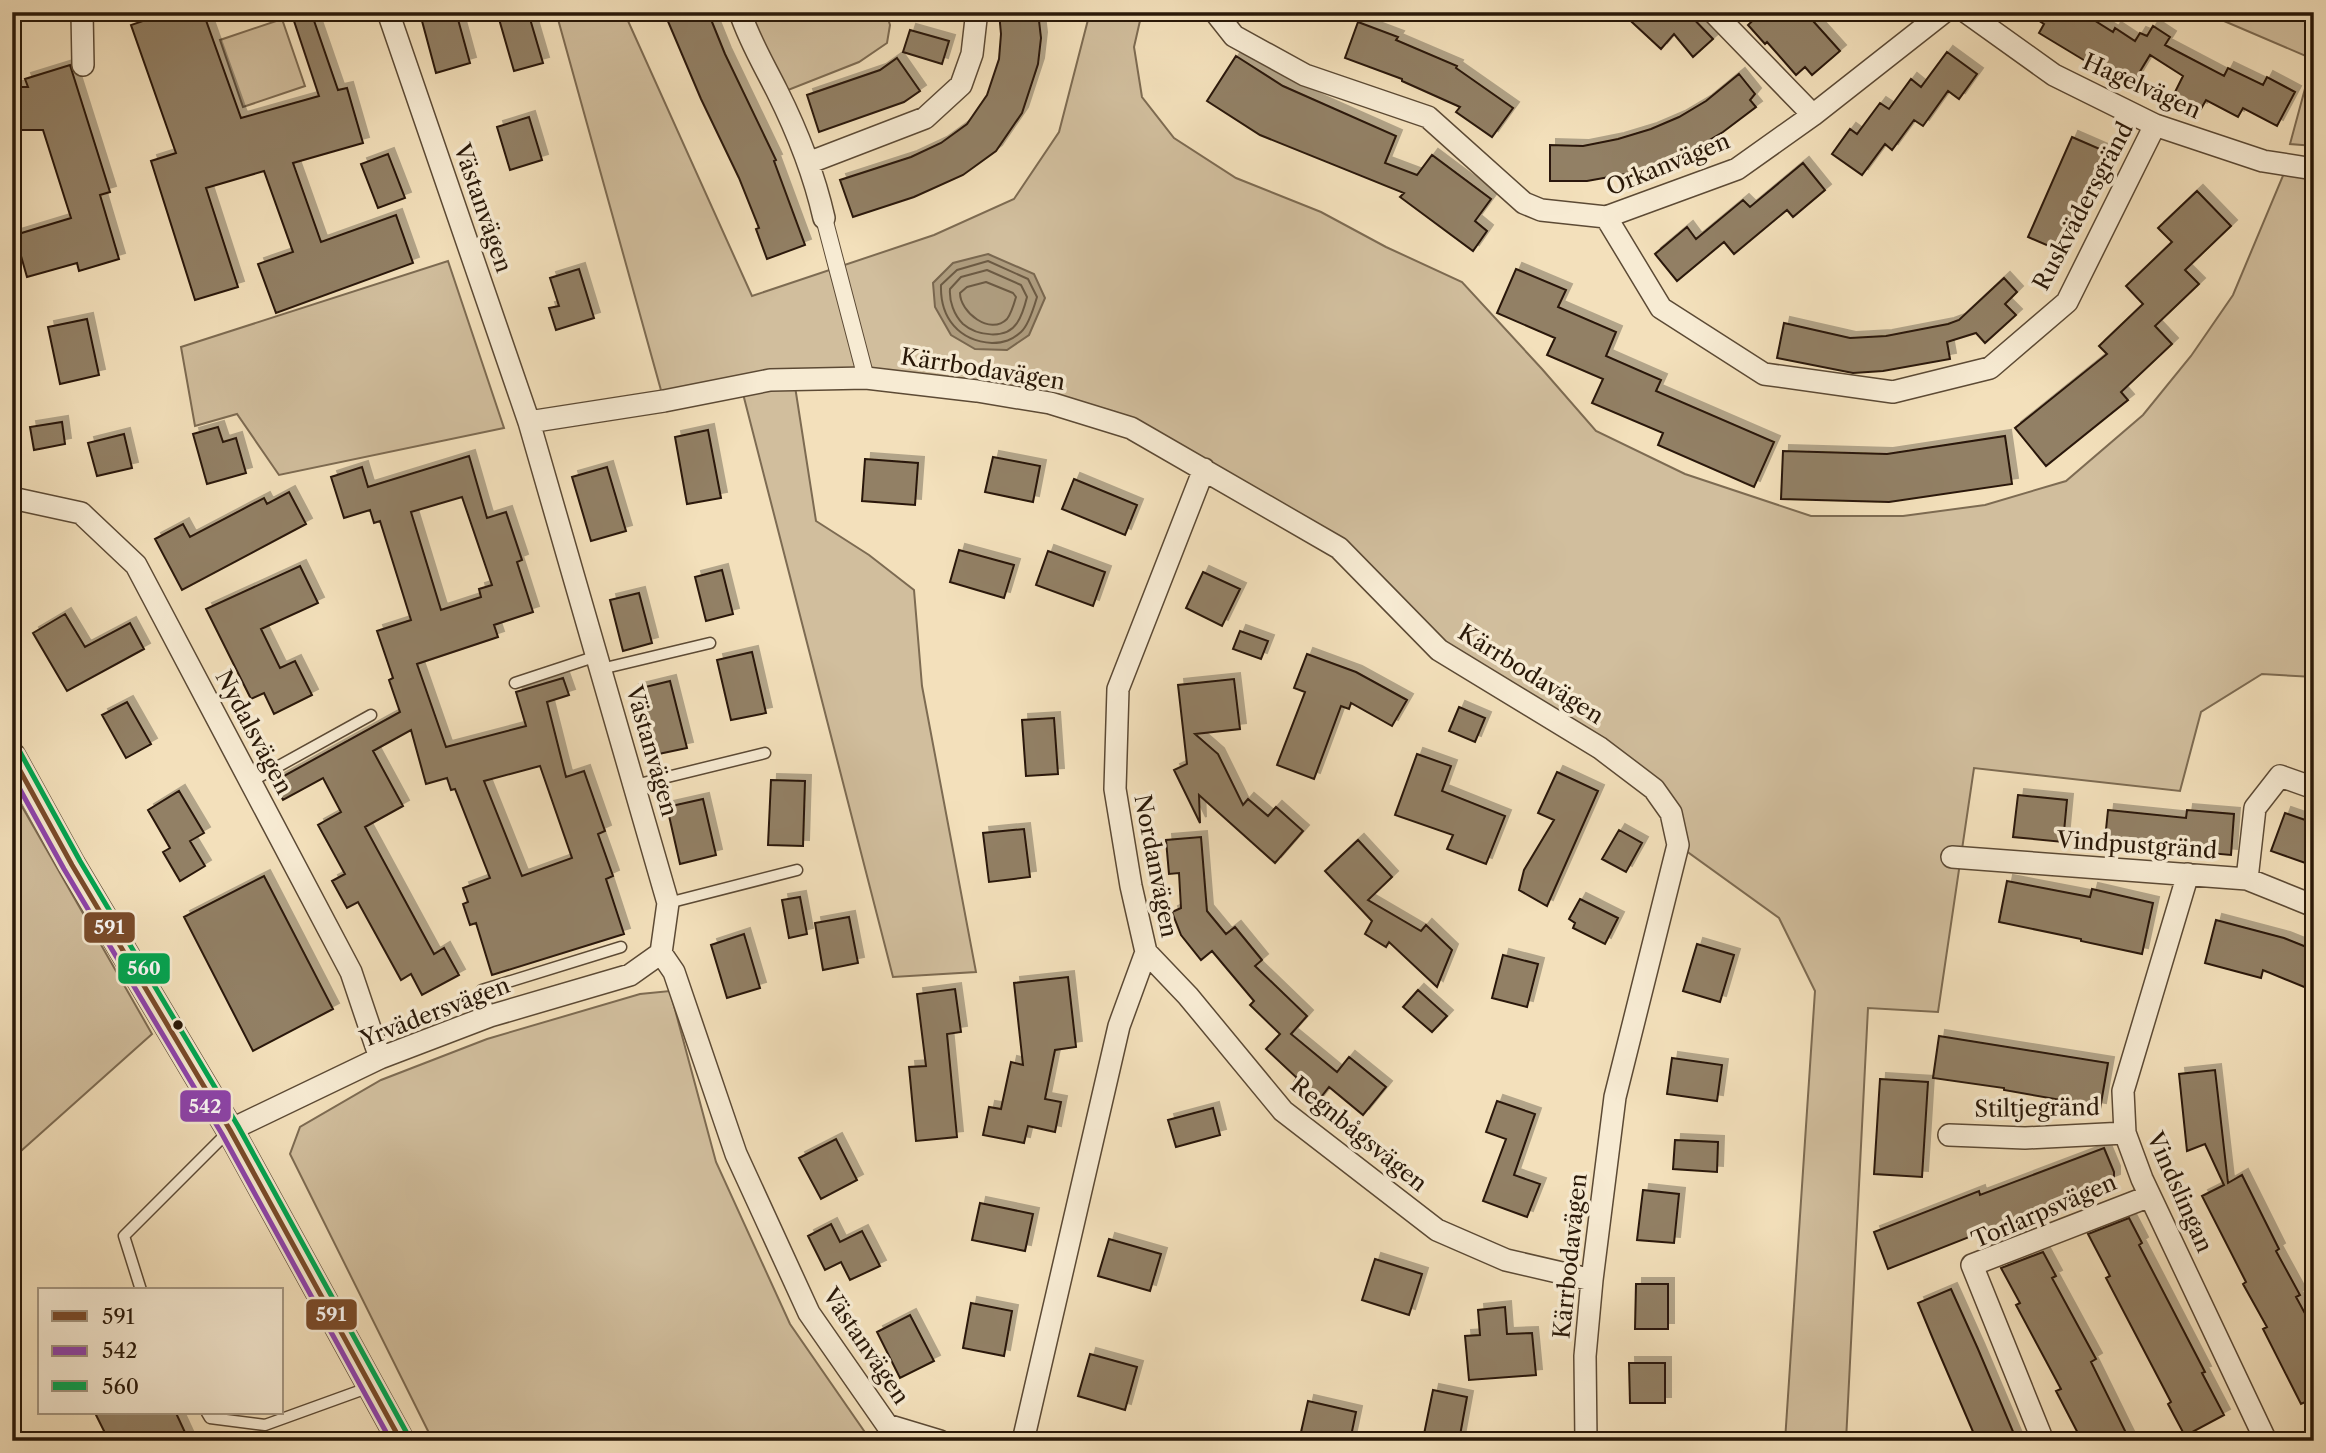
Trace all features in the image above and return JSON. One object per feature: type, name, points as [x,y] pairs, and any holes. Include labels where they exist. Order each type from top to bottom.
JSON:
[{"type":"street","points":[[82,12],[83,65]]},
{"type":"street","name":"Västanvägen","points":[[388,12],[529,422],[668,903],[661,953],[674,972],[736,1154],[809,1313],[887,1425],[940,1441]]},
{"type":"street","points":[[740,12],[747,33],[778,94],[808,163],[866,377]]},
{"type":"street","points":[[808,163],[925,118],[934,110],[961,85],[972,54],[976,19],[974,12]]},
{"type":"street","name":"Orkanvägen","points":[[1215,12],[1234,36],[1305,75],[1428,117],[1524,203],[1541,210],[1606,217],[1737,169],[1813,115],[1944,12]]},
{"type":"street","points":[[1713,12],[1813,115]]},
{"type":"street","name":"Hagelvägen","points":[[1966,12],[2054,75],[2155,125],[2263,161],[2314,169]]},
{"type":"street","name":"Ruskvädersgränd","points":[[1606,217],[1661,308],[1764,374],[1893,392],[1990,368],[2067,302],[2155,125]]},
{"type":"street","name":"Kärrbodavägen","points":[[529,422],[664,401],[770,380],[866,377],[1050,403],[1131,428],[1339,548],[1439,650],[1600,748],[1654,789],[1671,813],[1678,845],[1615,1097],[1585,1356],[1586,1441]]},
{"type":"street","name":"Nordanvägen","points":[[1023,1441],[1119,1026],[1146,952],[1115,789],[1118,689],[1205,469]]},
{"type":"street","name":"Nydalsvägen","points":[[12,498],[81,513],[136,565],[351,972],[380,1058]]},
{"type":"street","points":[[12,756],[72,864],[230,1130],[401,1441]]},
{"type":"street","points":[[2247,879],[2255,808],[2280,776],[2314,788]]},
{"type":"street","name":"Vindpustgränd","points":[[1952,857],[2247,879],[2314,906]]},
{"type":"street","name":"Vindslingan","points":[[2188,874],[2123,1091],[2125,1133],[2150,1196],[2264,1440]]},
{"type":"street","name":"Regnbågsvägen","points":[[1146,952],[1188,996],[1283,1111],[1437,1230],[1506,1260],[1592,1280]]},
{"type":"street","name":"Yrvädersvägen","points":[[230,1130],[380,1058],[490,1016],[630,975],[661,953]]},
{"type":"street","name":"Stiltjegränd","points":[[1949,1135],[2025,1138],[2125,1133]]},
{"type":"street","name":"Torlarpsvägen","points":[[2043,1441],[1972,1265],[2150,1196]]},
{"type":"lane","points":[[515,683],[599,663],[710,643]]},
{"type":"lane","points":[[250,782],[371,715]]},
{"type":"lane","points":[[635,785],[765,753]]},
{"type":"lane","points":[[668,903],[797,870]]},
{"type":"lane","points":[[490,1016],[482,990],[621,947]]},
{"type":"lane","points":[[140,1288],[124,1236],[230,1130]]},
{"type":"lane","points":[[207,1414],[210,1418],[265,1425],[370,1387]]},
{"type":"shaded area","points":[[556,12],[624,12],[752,296],[934,235],[1014,199],[1059,132],[1090,12],[1142,12],[1134,47],[1142,97],[1174,138],[1236,178],[1321,212],[1386,247],[1462,282],[1596,431],[1685,474],[1811,516],[1903,516],[1985,505],[2066,481],[2143,415],[2191,356],[2233,295],[2287,166],[2314,170],[2314,677],[2262,674],[2201,712],[2180,791],[1974,768],[1938,1012],[1868,1008],[1846,1441],[1785,1441],[1815,991],[1779,918],[1678,845],[1654,789],[1439,650],[1339,548],[1205,469],[1050,403],[794,380],[816,521],[869,555],[914,590],[922,686],[976,972],[893,977],[741,386],[664,401]]},
{"type":"shaded area","points":[[740,12],[886,12],[890,25],[887,43],[859,62],[778,94]]},
{"type":"shaded area","points":[[2203,12],[2314,12],[2314,146],[2290,144],[2313,59]]},
{"type":"shaded area","points":[[282,19],[305,86],[243,107],[220,40]]},
{"type":"shaded area","points":[[448,261],[504,428],[279,475],[237,414],[195,426],[181,347]]},
{"type":"shaded area","points":[[12,789],[152,1034],[12,1159]]},
{"type":"shaded area","points":[[670,991],[716,1162],[790,1324],[871,1441],[433,1441],[290,1154],[300,1127],[381,1080],[487,1039],[640,994]]},
{"type":"water","points":[[988,254],[1034,274],[1045,298],[1029,335],[1007,350],[975,349],[951,335],[935,307],[933,283],[953,263]]},
{"type":"building","points":[[169,12],[203,12],[241,118],[319,96],[291,12],[311,12],[338,90],[347,88],[363,143],[293,163],[321,242],[396,215],[413,263],[276,313],[258,264],[293,252],[264,171],[206,188],[238,287],[195,300],[151,161],[176,153],[131,25]]},
{"type":"building","points":[[456,12],[470,63],[436,73],[422,21]]},
{"type":"building","points":[[497,12],[528,12],[543,63],[514,71]]},
{"type":"building","points":[[664,12],[708,12],[776,160],[774,161],[805,245],[767,259],[756,229],[759,228],[739,178],[701,99]]},
{"type":"building","points":[[999,12],[1038,12],[1041,38],[1038,64],[1022,113],[996,151],[963,175],[914,197],[853,217],[840,180],[911,157],[941,143],[967,124],[987,95],[999,59]]},
{"type":"building","points":[[1621,12],[1687,12],[1713,39],[1693,57],[1674,34],[1661,49]]},
{"type":"building","points":[[1762,12],[1805,12],[1840,51],[1812,75],[1805,67],[1796,75],[1748,25]]},
{"type":"building","points":[[2025,12],[2081,12],[2113,32],[2115,28],[2135,41],[2140,33],[2147,36],[2153,26],[2170,37],[2165,45],[2224,76],[2228,68],[2263,85],[2267,77],[2295,92],[2277,126],[2243,108],[2238,117],[2206,100],[2201,109],[2174,94],[2183,76],[2150,55],[2130,88],[2039,33],[2044,24]]},
{"type":"building","points":[[1358,22],[1398,37],[1396,40],[1457,66],[1456,68],[1513,108],[1492,137],[1456,112],[1460,107],[1402,79],[1345,58]]},
{"type":"building","points":[[910,30],[949,41],[942,64],[903,52]]},
{"type":"building","points":[[1947,52],[1977,74],[1959,99],[1948,91],[1923,126],[1914,120],[1892,150],[1885,144],[1862,175],[1832,154],[1850,129],[1857,134],[1880,103],[1889,109],[1911,79],[1921,87]]},
{"type":"building","points":[[1236,56],[1283,86],[1396,136],[1385,163],[1417,175],[1432,155],[1491,199],[1475,221],[1487,231],[1473,251],[1400,197],[1404,193],[1260,135],[1207,101]]},
{"type":"building","points":[[897,58],[920,91],[904,102],[819,132],[807,95],[880,70]]},
{"type":"building","points":[[70,65],[110,192],[100,195],[119,259],[79,271],[77,263],[27,277],[15,235],[71,218],[43,130],[12,130],[12,87],[28,87],[25,79]]},
{"type":"building","points":[[1739,74],[1755,94],[1750,100],[1756,107],[1723,132],[1691,151],[1626,174],[1587,181],[1550,181],[1550,145],[1583,146],[1651,129],[1706,101]]},
{"type":"building","points":[[529,117],[542,160],[510,170],[497,127]]},
{"type":"building","points":[[2072,137],[2109,153],[2065,253],[2028,237]]},
{"type":"building","points":[[388,154],[405,198],[378,208],[361,164]]},
{"type":"building","points":[[1803,163],[1825,190],[1793,217],[1787,210],[1734,254],[1724,242],[1677,281],[1655,254],[1687,227],[1696,239],[1743,200],[1750,207]]},
{"type":"building","points":[[2197,191],[2231,226],[2185,270],[2199,284],[2155,326],[2172,344],[2121,392],[2128,400],[2046,466],[2015,428],[2107,354],[2099,346],[2143,304],[2126,286],[2172,242],[2158,228]]},
{"type":"building","points":[[579,269],[594,318],[556,330],[549,308],[559,306],[550,278]]},
{"type":"building","points":[[1516,269],[1566,290],[1558,307],[1616,332],[1606,356],[1661,380],[1656,391],[1774,442],[1754,487],[1658,445],[1663,433],[1592,403],[1603,379],[1547,355],[1555,338],[1497,313]]},
{"type":"building","points":[[2004,278],[2017,292],[2005,304],[2016,315],[1985,343],[1976,333],[1947,342],[1950,359],[1883,371],[1853,373],[1777,358],[1784,323],[1850,338],[1886,336],[1948,324],[1959,320]]},
{"type":"building","points":[[87,319],[99,375],[60,384],[48,327]]},
{"type":"building","points":[[62,422],[65,444],[34,450],[30,427]]},
{"type":"building","points":[[218,427],[223,442],[236,438],[246,473],[207,484],[193,434]]},
{"type":"building","points":[[708,430],[721,498],[687,504],[675,437]]},
{"type":"building","points":[[124,434],[132,468],[97,476],[88,443]]},
{"type":"building","points":[[2005,436],[2012,484],[1889,502],[1781,499],[1783,451],[1887,454]]},
{"type":"building","points":[[469,456],[487,518],[506,512],[522,560],[517,562],[533,612],[494,625],[498,637],[417,664],[446,747],[526,726],[516,692],[563,678],[569,695],[547,702],[566,777],[584,771],[605,831],[598,834],[613,876],[606,879],[624,934],[492,975],[476,923],[470,925],[463,904],[468,902],[463,888],[490,878],[455,789],[451,790],[447,778],[426,784],[411,730],[373,751],[403,806],[365,827],[434,954],[444,948],[459,975],[422,995],[411,974],[401,980],[358,902],[347,908],[332,881],[345,874],[318,825],[341,812],[323,778],[283,800],[273,782],[400,712],[389,680],[393,678],[377,631],[411,620],[380,521],[374,523],[370,510],[344,518],[331,477],[362,467],[368,487]],"holes":[[[462,497],[492,585],[479,589],[481,597],[441,610],[411,512]],[[540,766],[572,858],[522,876],[484,781]]]},
{"type":"building","points":[[993,457],[1040,466],[1033,502],[985,492]]},
{"type":"building","points":[[865,459],[918,463],[915,505],[862,501]]},
{"type":"building","points":[[607,467],[626,531],[591,541],[572,477]]},
{"type":"building","points":[[1074,479],[1137,505],[1125,535],[1062,509]]},
{"type":"building","points":[[289,492],[306,524],[182,590],[155,539],[183,524],[190,537],[264,498],[267,504]]},
{"type":"building","points":[[959,550],[1014,565],[1004,598],[950,582]]},
{"type":"building","points":[[1048,551],[1105,572],[1093,606],[1036,585]]},
{"type":"building","points":[[300,566],[318,603],[261,629],[280,668],[295,661],[312,695],[274,714],[264,693],[251,699],[206,609]]},
{"type":"building","points":[[722,570],[733,614],[706,621],[695,577]]},
{"type":"building","points":[[1203,572],[1240,589],[1222,626],[1186,608]]},
{"type":"building","points":[[639,593],[652,643],[623,651],[610,600]]},
{"type":"building","points":[[65,614],[85,647],[130,623],[144,649],[67,691],[33,633]]},
{"type":"building","points":[[1240,631],[1268,641],[1261,659],[1233,649]]},
{"type":"building","points":[[752,652],[766,713],[731,720],[717,660]]},
{"type":"building","points":[[1307,654],[1356,672],[1407,700],[1392,726],[1351,703],[1349,709],[1341,706],[1314,779],[1277,765],[1305,692],[1294,688]]},
{"type":"building","points":[[1234,679],[1240,729],[1195,734],[1218,754],[1243,805],[1248,799],[1268,816],[1276,807],[1303,831],[1275,863],[1199,795],[1200,823],[1174,770],[1187,764],[1178,685]]},
{"type":"building","points":[[670,681],[687,748],[649,756],[633,690]]},
{"type":"building","points":[[127,702],[151,744],[126,758],[102,715]]},
{"type":"building","points":[[1459,707],[1485,718],[1475,742],[1449,731]]},
{"type":"building","points":[[1054,718],[1058,774],[1026,776],[1022,720]]},
{"type":"building","points":[[1417,754],[1451,766],[1442,791],[1505,816],[1486,864],[1447,849],[1453,835],[1395,815]]},
{"type":"building","points":[[1557,772],[1598,791],[1547,906],[1519,890],[1524,870],[1554,820],[1538,813]]},
{"type":"building","points":[[771,780],[805,781],[803,846],[768,845]]},
{"type":"building","points":[[179,791],[204,833],[190,841],[205,866],[180,881],[163,852],[170,848],[148,810]]},
{"type":"building","points":[[2018,795],[2067,800],[2063,842],[2013,837]]},
{"type":"building","points":[[703,799],[716,855],[680,864],[667,807]]},
{"type":"building","points":[[2108,810],[2186,818],[2187,810],[2234,814],[2231,855],[2153,848],[2153,854],[2104,849]]},
{"type":"building","points":[[2285,813],[2314,823],[2314,866],[2271,851]]},
{"type":"building","points":[[1024,829],[1030,877],[989,882],[983,833]]},
{"type":"building","points":[[1619,830],[1642,843],[1626,872],[1602,859]]},
{"type":"building","points":[[1201,837],[1207,911],[1226,934],[1235,927],[1262,960],[1255,966],[1307,1016],[1291,1034],[1337,1072],[1349,1057],[1386,1087],[1363,1115],[1329,1087],[1318,1101],[1294,1082],[1297,1078],[1266,1049],[1280,1034],[1250,1005],[1254,1001],[1212,951],[1201,960],[1181,935],[1172,912],[1181,908],[1179,873],[1169,874],[1166,840]]},
{"type":"building","points":[[1358,840],[1392,877],[1368,900],[1421,931],[1426,925],[1452,950],[1437,987],[1389,942],[1386,947],[1365,934],[1372,921],[1325,871]]},
{"type":"building","points":[[264,876],[333,1009],[253,1051],[184,917]]},
{"type":"building","points":[[2007,881],[2090,897],[2092,889],[2153,903],[2142,954],[1999,922]]},
{"type":"building","points":[[800,897],[807,934],[789,938],[782,900]]},
{"type":"building","points":[[1580,899],[1618,918],[1605,944],[1573,928],[1575,923],[1569,919]]},
{"type":"building","points":[[849,917],[858,963],[823,970],[815,923]]},
{"type":"building","points":[[2216,920],[2284,938],[2314,950],[2314,991],[2263,970],[2261,978],[2205,963]]},
{"type":"building","points":[[744,934],[760,988],[727,998],[711,945]]},
{"type":"building","points":[[1697,944],[1734,955],[1720,1002],[1683,991]]},
{"type":"building","points":[[1503,955],[1538,964],[1527,1007],[1492,998]]},
{"type":"building","points":[[1068,977],[1076,1047],[1055,1050],[1045,1099],[1061,1102],[1055,1132],[1028,1126],[1024,1143],[983,1135],[989,1107],[1001,1109],[1011,1062],[1023,1065],[1014,983]]},
{"type":"building","points":[[955,989],[961,1032],[947,1034],[957,1137],[916,1141],[909,1067],[926,1066],[917,994]]},
{"type":"building","points":[[1418,990],[1447,1016],[1432,1032],[1403,1007]]},
{"type":"building","points":[[1939,1036],[2108,1063],[2100,1109],[2004,1088],[1933,1078]]},
{"type":"building","points":[[1672,1058],[1722,1065],[1717,1101],[1667,1094]]},
{"type":"building","points":[[2215,1070],[2228,1183],[2242,1175],[2279,1249],[2276,1251],[2300,1295],[2296,1297],[2314,1330],[2314,1398],[2301,1404],[2263,1329],[2267,1327],[2243,1284],[2246,1282],[2202,1196],[2224,1185],[2205,1144],[2187,1151],[2179,1074]]},
{"type":"building","points":[[1880,1079],[1928,1082],[1922,1177],[1874,1174]]},
{"type":"building","points":[[1497,1101],[1535,1114],[1514,1175],[1540,1184],[1527,1217],[1483,1201],[1506,1139],[1486,1132]]},
{"type":"building","points":[[1213,1108],[1220,1135],[1176,1147],[1168,1120]]},
{"type":"building","points":[[836,1139],[857,1180],[821,1199],[799,1158]]},
{"type":"building","points":[[1675,1140],[1718,1142],[1717,1172],[1673,1169]]},
{"type":"building","points":[[2104,1148],[2114,1172],[2114,1180],[1888,1269],[1874,1232],[1979,1191],[1980,1195]]},
{"type":"building","points":[[1643,1190],[1679,1194],[1674,1243],[1637,1240]]},
{"type":"building","points":[[980,1203],[1033,1214],[1025,1251],[972,1240]]},
{"type":"building","points":[[2129,1218],[2142,1243],[2139,1245],[2205,1372],[2202,1373],[2224,1415],[2185,1436],[2168,1404],[2171,1402],[2106,1278],[2110,1276],[2088,1234]]},
{"type":"building","points":[[831,1224],[840,1242],[862,1231],[880,1266],[850,1280],[841,1262],[825,1270],[808,1236]]},
{"type":"building","points":[[1109,1239],[1161,1254],[1150,1291],[1098,1276]]},
{"type":"building","points":[[2043,1252],[2056,1276],[2052,1278],[2096,1359],[2091,1362],[2130,1441],[2082,1441],[2056,1391],[2061,1389],[2016,1305],[2020,1303],[2001,1268]]},
{"type":"building","points":[[1375,1259],[1422,1274],[1409,1315],[1362,1300]]},
{"type":"building","points":[[1636,1284],[1668,1284],[1668,1329],[1635,1329]]},
{"type":"building","points":[[1951,1289],[2017,1441],[1977,1441],[1918,1303]]},
{"type":"building","points":[[971,1303],[1012,1311],[1004,1356],[963,1348]]},
{"type":"building","points":[[1505,1307],[1507,1334],[1532,1333],[1536,1375],[1469,1380],[1465,1336],[1480,1335],[1478,1310]]},
{"type":"building","points":[[910,1315],[934,1361],[900,1378],[877,1332]]},
{"type":"building","points":[[1090,1354],[1137,1367],[1125,1410],[1078,1396]]},
{"type":"building","points":[[1629,1363],[1665,1363],[1665,1403],[1630,1403]]},
{"type":"building","points":[[1433,1390],[1467,1397],[1459,1441],[1423,1439]]},
{"type":"building","points":[[1308,1401],[1356,1412],[1350,1441],[1299,1441]]},
{"type":"building","points":[[96,1414],[176,1414],[189,1441],[109,1441]]},
{"type":"transit line","name":"560","points":[[20,752],[80,861],[238,1126],[409,1437]]},
{"type":"transit line","name":"591","points":[[12,756],[72,865],[230,1130],[401,1441]]},
{"type":"transit line","name":"542","points":[[12,775],[64,869],[222,1134],[391,1441]]}]
